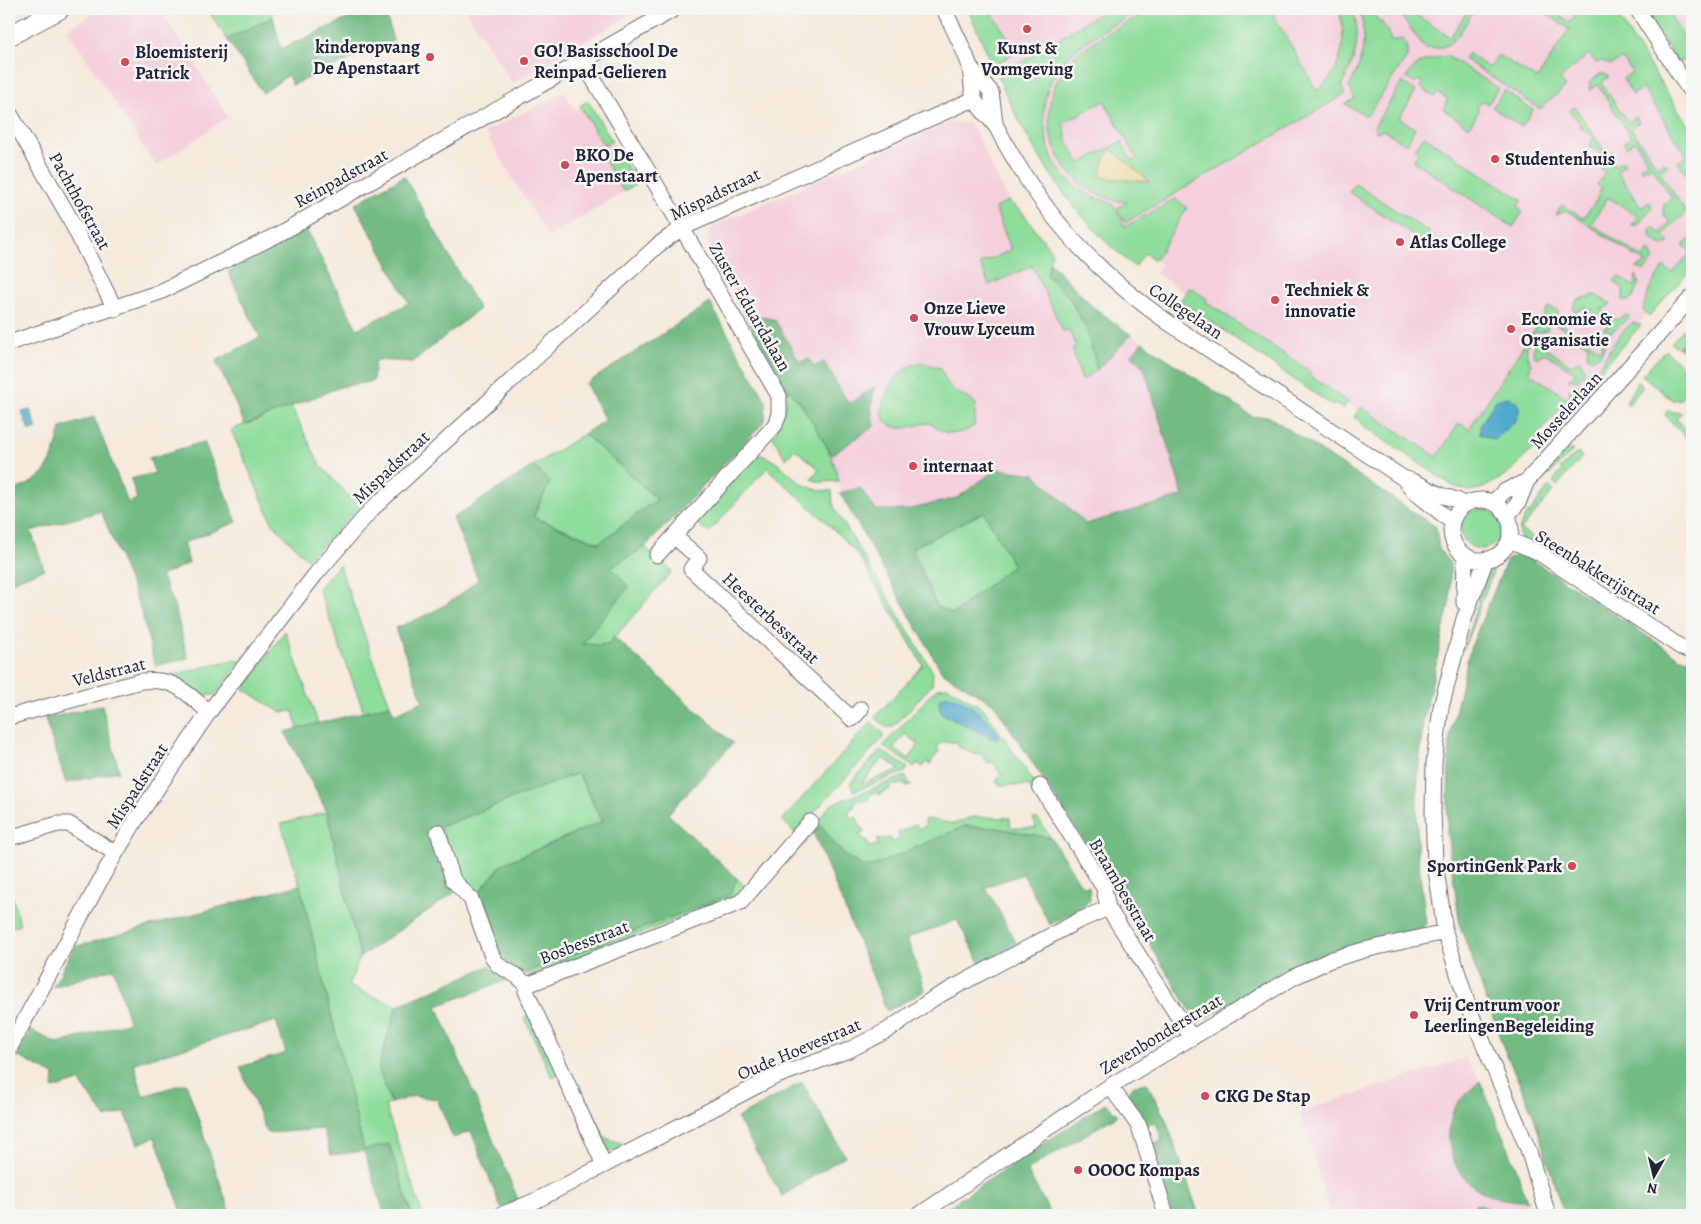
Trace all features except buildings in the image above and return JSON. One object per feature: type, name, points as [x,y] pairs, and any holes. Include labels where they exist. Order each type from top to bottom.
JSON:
[{"type":"main road","points":[[9,36],[57,11]]},
{"type":"main road","points":[[9,49],[29,36],[57,11]]},
{"type":"street","name":"Reinpadstraat","points":[[9,343],[160,292],[277,235],[495,112],[555,75],[583,62],[674,9]]},
{"type":"street","name":"Collegelaan","points":[[944,9],[981,96],[996,126],[1041,202],[1100,270],[1156,314],[1403,478],[1416,493],[1434,505],[1452,522]]},
{"type":"street","points":[[1637,9],[1692,94]]},
{"type":"street","name":"Zuster Eduardalaan","points":[[583,62],[779,396],[779,414],[776,425],[761,444],[657,555]]},
{"type":"street","name":"Mispadstraat","points":[[9,1049],[115,853],[136,818],[209,712],[315,575],[371,510],[658,245],[682,228],[981,96]]},
{"type":"street","name":"Pachthofstraat","points":[[9,112],[68,215],[114,309]]},
{"type":"street","name":"Mosselerlaan","points":[[1507,516],[1518,503],[1527,481],[1692,297]]},
{"type":"street","name":"Collegelaan","points":[[1403,478],[1421,483],[1440,495],[1460,501],[1464,505]]},
{"type":"street","name":"Mosselerlaan","points":[[1492,502],[1505,491],[1527,481]]},
{"type":"street","points":[[1474,500],[1492,502],[1507,516],[1510,532],[1509,540],[1496,556],[1478,560],[1465,555],[1453,541],[1452,522],[1464,505],[1474,500]]},
{"type":"street","name":"Heesterbesstraat","points":[[674,536],[700,558],[691,569],[852,719],[861,709]]},
{"type":"street","name":"Steenbakkerijstraat","points":[[1509,540],[1536,551],[1682,648],[1692,651]]},
{"type":"street","points":[[1464,619],[1465,555]]},
{"type":"street","points":[[1486,559],[1464,619],[1441,707],[1434,762],[1433,813],[1435,862],[1445,932],[1470,1009],[1528,1149],[1548,1215]]},
{"type":"street","name":"Veldstraat","points":[[9,717],[141,681],[160,679],[177,685],[209,712]]},
{"type":"street","name":"Braambesstraat","points":[[1040,786],[1104,888],[1108,908],[1192,1038]]},
{"type":"street","name":"Bosbesstraat","points":[[604,1165],[526,991],[527,985],[741,902],[810,822]]},
{"type":"street","points":[[9,838],[58,824],[69,824],[115,853]]},
{"type":"street","points":[[438,832],[453,880],[471,899],[492,956],[498,965],[517,976],[527,985]]},
{"type":"street","name":"Oude Hoevestraat","points":[[501,1215],[537,1200],[774,1077],[849,1050],[888,1030],[934,998],[1078,921],[1108,908]]},
{"type":"street","name":"Zevenbonderstraat","points":[[919,1215],[1110,1086],[1294,977],[1330,960],[1364,950],[1445,932]]},
{"type":"street","points":[[1110,1086],[1139,1126],[1166,1215]]},
{"type":"shaded area","points":[[100,9],[160,9],[228,117],[156,166],[67,29]]},
{"type":"shaded area","name":"GO! Basisschool De Reinpad-Gelieren","points":[[465,9],[641,9],[512,83]]},
{"type":"shaded area","name":"Atlas College","points":[[968,9],[1603,9],[1692,146],[1692,264],[1534,438],[1459,483],[1309,375],[1311,372],[1206,302],[1207,299],[1186,294],[1156,273],[1162,265],[1146,253],[1135,267],[1021,124]]},
{"type":"shaded area","points":[[1649,9],[1692,9],[1692,75],[1683,60]]},
{"type":"shaded area","name":"BKO De Apenstaart","points":[[564,92],[575,110],[588,101],[637,184],[548,237],[485,132]]},
{"type":"shaded area","name":"Onze Lieve Vrouw Lyceum","points":[[951,122],[969,123],[975,131],[1008,201],[1022,212],[1052,252],[1046,275],[1098,370],[1131,335],[1142,342],[1133,355],[1144,368],[1183,496],[1086,525],[1035,475],[997,469],[957,498],[907,510],[876,510],[860,488],[840,493],[839,479],[811,421],[782,383],[707,240],[713,226]]},
{"type":"shaded area","points":[[1465,1058],[1480,1081],[1461,1100],[1470,1186],[1506,1202],[1527,1201],[1531,1215],[1490,1209],[1476,1204],[1469,1215],[1331,1215],[1300,1112]]},
{"type":"green space","points":[[207,9],[271,9],[273,17],[227,39]]},
{"type":"green space","points":[[369,9],[372,15],[387,17],[393,41],[292,85],[288,75],[263,93],[227,39],[273,17],[281,49]]},
{"type":"green space","points":[[968,9],[989,9],[1017,51],[993,66]]},
{"type":"green space","points":[[1106,9],[1141,9],[1086,42],[1070,54],[1058,69],[1049,86],[1044,106],[1045,130],[1051,156],[1061,173],[1085,192],[1112,204],[1125,227],[1175,199],[1187,208],[1155,260],[1145,253],[1135,267],[1112,248],[1092,227],[1055,181],[1024,130],[998,77]]},
{"type":"green space","points":[[1152,9],[1270,9],[1317,91],[1333,74],[1341,53],[1343,31],[1338,9],[1353,9],[1357,30],[1356,49],[1341,86],[1345,94],[1125,223],[1117,208],[1127,202],[1104,197],[1084,186],[1068,170],[1056,152],[1050,130],[1049,108],[1055,86],[1067,65],[1075,56],[1095,41]],"holes":[[[1104,101],[1137,158],[1132,161],[1123,146],[1123,141],[1080,163],[1068,144],[1063,123]]]},
{"type":"green space","points":[[1359,9],[1371,9],[1379,22],[1382,22],[1391,41],[1403,39],[1407,47],[1407,57],[1367,116],[1345,104],[1355,99],[1349,87],[1358,68],[1363,49],[1362,19]]},
{"type":"green space","points":[[1396,9],[1407,9],[1450,37],[1469,9],[1475,9],[1456,38],[1450,43],[1443,47],[1425,48]]},
{"type":"green space","points":[[1539,9],[1550,9],[1570,22],[1581,9],[1613,9],[1692,131],[1692,170],[1686,174],[1678,162],[1687,156],[1643,88],[1633,95],[1623,79],[1632,72],[1622,58],[1611,65],[1602,61],[1596,63],[1589,54],[1560,79],[1565,87],[1540,109],[1464,59],[1468,53],[1489,68],[1498,55],[1537,79],[1569,29]]},
{"type":"green space","points":[[1643,9],[1666,9],[1686,40],[1692,36],[1692,62],[1686,65],[1683,60],[1678,63]]},
{"type":"green space","points":[[1447,56],[1498,88],[1488,104],[1482,101],[1477,107],[1479,111],[1469,127],[1443,109],[1448,99],[1438,93],[1435,97],[1420,87],[1422,83],[1418,80],[1415,83],[1406,78],[1419,64]]},
{"type":"green space","points":[[1600,74],[1605,74],[1609,77],[1601,83],[1628,122],[1636,117],[1639,122],[1631,128],[1657,167],[1665,162],[1668,165],[1660,172],[1686,212],[1663,235],[1670,242],[1665,245],[1651,238],[1650,231],[1653,226],[1660,233],[1670,222],[1663,215],[1664,204],[1672,198],[1651,166],[1642,171],[1640,167],[1648,162],[1635,141],[1626,147],[1624,142],[1631,137],[1598,85],[1589,90],[1590,82]]},
{"type":"green space","points":[[1402,82],[1416,91],[1399,118],[1415,128],[1406,144],[1383,130],[1376,132],[1374,127]]},
{"type":"green space","points":[[1504,90],[1533,110],[1522,127],[1492,107]]},
{"type":"green space","points":[[588,101],[612,141],[604,146],[580,106]]},
{"type":"green space","points":[[1575,107],[1614,166],[1623,161],[1625,165],[1617,171],[1641,207],[1650,202],[1652,207],[1638,225],[1632,225],[1637,216],[1608,197],[1591,224],[1643,258],[1649,250],[1654,259],[1645,270],[1636,268],[1646,263],[1567,211],[1556,215],[1562,205],[1583,218],[1599,197],[1597,195],[1602,188],[1597,185],[1605,173],[1601,169],[1607,159],[1589,146],[1594,137],[1579,126],[1580,123],[1569,111]]},
{"type":"green space","points":[[1424,136],[1522,200],[1518,206],[1523,212],[1513,227],[1413,161],[1418,152],[1415,149]]},
{"type":"green space","points":[[615,146],[637,184],[623,191],[602,155]]},
{"type":"green space","points":[[404,176],[479,309],[413,362],[375,360],[373,381],[340,387],[245,425],[216,361],[260,337],[228,272],[306,229],[357,329],[409,303],[355,204]]},
{"type":"green space","points":[[1355,184],[1430,233],[1440,253],[1349,192]]},
{"type":"green space","points":[[1008,201],[1022,212],[1052,252],[1046,275],[1069,297],[1087,330],[1097,370],[1082,380],[1072,349],[1076,346],[1069,330],[1063,331],[1032,266],[989,285],[980,264],[1011,250],[995,208]]},
{"type":"green space","points":[[1689,239],[1692,242],[1692,268],[1649,316],[1643,310],[1650,287],[1664,267],[1672,273],[1691,252],[1683,245]]},
{"type":"green space","points":[[1050,262],[1092,306],[1131,335],[1097,370],[1087,330],[1069,297],[1046,275]]},
{"type":"green space","points":[[1636,275],[1639,283],[1633,297],[1627,301],[1623,300],[1623,288],[1614,282],[1618,276],[1635,287]]},
{"type":"green space","points":[[1190,287],[1207,299],[1206,302],[1311,372],[1309,375],[1348,402],[1343,409],[1335,404],[1333,406],[1180,301]]},
{"type":"green space","points":[[1595,295],[1611,304],[1601,310],[1617,320],[1626,315],[1630,317],[1611,332],[1603,329],[1612,324],[1586,307],[1575,312],[1573,308],[1577,300]]},
{"type":"green space","points":[[710,303],[766,401],[765,421],[645,547],[611,567],[629,587],[582,644],[608,645],[614,637],[733,743],[668,814],[737,878],[730,895],[526,972],[514,970],[500,963],[475,897],[503,864],[603,821],[578,773],[435,829],[454,893],[360,957],[327,812],[285,732],[390,705],[394,714],[423,701],[395,628],[439,608],[459,596],[478,579],[453,518],[533,466],[550,482],[533,517],[599,543],[657,499],[584,434],[605,420],[586,384]]},
{"type":"green space","points":[[747,303],[755,315],[775,320],[800,363],[808,358],[814,367],[824,362],[849,404],[874,387],[871,409],[874,426],[832,455],[800,402],[782,383],[741,306]]},
{"type":"green space","points":[[1549,307],[1558,311],[1557,321],[1601,350],[1603,339],[1605,345],[1600,355],[1591,359],[1587,356],[1588,345],[1549,320],[1547,330],[1534,333],[1527,348],[1527,356],[1531,364],[1529,373],[1569,399],[1539,433],[1535,447],[1507,475],[1483,488],[1470,491],[1453,486],[1362,425],[1354,417],[1361,407],[1437,457],[1459,423],[1469,429]]},
{"type":"green space","points":[[1692,319],[1692,357],[1671,343]]},
{"type":"green space","points":[[1632,323],[1641,325],[1580,393],[1569,399],[1570,388],[1589,378],[1624,330]]},
{"type":"green space","points":[[1692,332],[1692,357],[1678,348]]},
{"type":"green space","points":[[1544,337],[1548,339],[1540,345],[1571,365],[1580,360],[1585,371],[1578,380],[1568,379],[1576,373],[1545,353],[1536,358],[1533,354],[1534,344]]},
{"type":"green space","points":[[1142,342],[1253,417],[1268,416],[1436,527],[1439,549],[1450,564],[1450,600],[1423,723],[1417,788],[1417,848],[1426,924],[1422,928],[1338,948],[1291,966],[1206,1018],[1195,1018],[1111,882],[994,704],[942,672],[840,493],[860,488],[876,510],[907,510],[957,498],[997,469],[1035,474],[1086,524],[1183,496],[1144,368],[1132,355]],"holes":[[[984,512],[1013,565],[953,614],[936,606],[912,548]]]},
{"type":"green space","points":[[1666,350],[1679,363],[1688,378],[1689,391],[1681,399],[1672,400],[1642,375]]},
{"type":"green space","points":[[920,362],[940,368],[952,389],[976,404],[974,426],[963,432],[950,433],[942,431],[929,423],[899,428],[888,423],[882,412],[888,391],[901,373],[910,366]]},
{"type":"green space","points":[[1637,382],[1643,387],[1628,405],[1626,402]]},
{"type":"green space","points":[[782,383],[801,404],[817,428],[830,454],[839,481],[820,482],[811,479],[819,469],[795,449],[786,459],[773,438],[786,403]]},
{"type":"green space","points":[[291,406],[320,465],[359,507],[307,559],[273,524],[231,430]]},
{"type":"green space","points":[[1667,411],[1682,413],[1676,418],[1692,436],[1692,444],[1665,415]]},
{"type":"green space","points":[[94,417],[128,503],[137,499],[131,479],[155,473],[149,458],[204,442],[237,522],[183,543],[189,563],[161,576],[174,605],[188,658],[155,666],[141,610],[101,511],[31,531],[44,569],[9,583],[9,492],[32,482],[46,469],[51,461],[61,428]]},
{"type":"green space","points":[[584,434],[657,499],[600,543],[533,517],[550,482],[533,466]]},
{"type":"green space","points":[[1564,448],[1568,451],[1571,449],[1573,451],[1548,476],[1544,471]]},
{"type":"green space","points":[[1578,452],[1582,457],[1557,486],[1553,481],[1562,471],[1560,469]]},
{"type":"green space","points":[[761,455],[771,459],[801,483],[819,490],[832,491],[833,504],[836,511],[933,672],[932,685],[893,727],[886,727],[875,717],[923,665],[863,562],[839,535],[767,468],[708,533],[695,521],[756,456]]},
{"type":"green space","points":[[1549,486],[1553,491],[1521,530],[1549,548],[1545,552],[1521,539],[1520,529],[1521,523],[1527,514],[1529,514]]},
{"type":"green space","points":[[1485,509],[1492,512],[1498,518],[1501,529],[1500,537],[1492,546],[1485,549],[1477,549],[1470,546],[1462,537],[1461,525],[1464,518],[1473,510]]},
{"type":"green space","points":[[984,512],[1014,565],[953,614],[936,606],[912,548]]},
{"type":"green space","points":[[645,547],[672,571],[608,645],[582,644],[599,623],[611,567]]},
{"type":"green space","name":"SportinGenk Park","points":[[1518,555],[1529,558],[1680,658],[1692,659],[1692,1215],[1564,1215],[1533,1114],[1503,1046],[1460,926],[1447,833],[1450,734],[1470,649],[1507,560]]},
{"type":"green space","points":[[1496,564],[1463,650],[1489,567]]},
{"type":"green space","points":[[339,565],[390,705],[364,712],[318,588]]},
{"type":"green space","points":[[285,631],[318,723],[298,729],[293,711],[280,712],[244,689]]},
{"type":"green space","points":[[236,659],[241,661],[215,695],[200,695],[173,677],[173,675]]},
{"type":"green space","points":[[948,687],[984,709],[1037,786],[1001,785],[996,782],[1001,773],[996,769],[997,766],[990,761],[989,764],[978,753],[976,755],[957,746],[958,742],[941,742],[937,748],[939,751],[930,764],[927,762],[923,767],[917,763],[914,767],[883,746],[937,688]],"holes":[[[905,734],[919,744],[909,759],[893,748]]]},
{"type":"green space","points":[[102,705],[119,771],[66,783],[45,719]]},
{"type":"green space","points":[[871,722],[882,732],[883,738],[795,833],[782,820]]},
{"type":"green space","points":[[881,750],[908,768],[905,772],[854,791],[850,783]],"holes":[[[883,758],[900,769],[862,784]]]},
{"type":"green space","points":[[578,773],[602,822],[502,864],[475,897],[456,879],[440,827]]},
{"type":"green space","points":[[905,776],[911,785],[906,786],[906,783],[890,786],[890,789],[879,795],[877,792],[868,796],[869,799],[865,802],[863,799],[854,803],[855,806],[848,812],[851,819],[856,817],[864,832],[860,834],[864,841],[867,840],[869,847],[878,845],[877,840],[889,838],[892,843],[900,839],[898,833],[916,824],[919,829],[926,825],[924,820],[928,819],[954,824],[971,817],[1010,818],[1010,825],[1014,828],[1037,828],[1033,819],[1038,819],[1051,838],[997,828],[965,826],[871,867],[855,862],[842,852],[821,825],[785,864],[782,861],[832,804]]},
{"type":"green space","points":[[327,812],[360,957],[348,986],[397,1006],[378,1068],[391,1103],[385,1106],[423,1215],[412,1215],[389,1144],[364,1151],[300,885],[281,824]]},
{"type":"green space","points":[[821,825],[842,852],[855,862],[871,867],[965,826],[997,828],[1051,838],[1082,886],[1089,886],[1090,900],[1083,907],[1050,925],[1023,874],[986,887],[1017,944],[981,964],[957,920],[907,938],[925,991],[887,1011],[814,834]]},
{"type":"green space","points":[[737,878],[745,887],[737,896],[536,974],[528,975],[518,971],[526,972],[730,895]]},
{"type":"green space","points":[[9,885],[20,925],[9,928]]},
{"type":"green space","points":[[300,885],[364,1150],[389,1144],[412,1215],[385,1215],[364,1151],[331,1155],[323,1129],[267,1133],[240,1067],[286,1053],[276,1021],[134,1063],[143,1096],[186,1083],[231,1215],[183,1215],[155,1137],[138,1144],[125,1112],[106,1118],[79,1081],[53,1089],[54,1075],[17,1056],[30,1030],[58,1044],[129,1022],[114,968],[53,987],[74,947]]},
{"type":"green space","points":[[489,966],[507,980],[437,1006],[519,1202],[501,1208],[471,1131],[453,1138],[437,1099],[414,1096],[391,1103],[378,1068],[397,1006]]},
{"type":"green space","points":[[531,1014],[559,1074],[552,1077],[524,1017]]},
{"type":"green space","points":[[1480,1081],[1514,1162],[1527,1201],[1501,1198],[1489,1195],[1478,1189],[1460,1172],[1454,1161],[1449,1138],[1452,1114],[1459,1101]]},
{"type":"green space","points":[[802,1082],[845,1156],[782,1196],[737,1118]]},
{"type":"green space","points":[[1147,1083],[1166,1120],[1199,1215],[1172,1215],[1151,1144],[1162,1141],[1156,1123],[1145,1126],[1128,1101],[1127,1094],[1134,1085]]},
{"type":"green space","points":[[579,1084],[605,1138],[628,1145],[615,1153],[604,1148],[574,1087]]},
{"type":"green space","points":[[1105,1103],[1118,1115],[1027,1170],[1051,1215],[936,1215]]},
{"type":"green space","points":[[1476,1204],[1490,1209],[1525,1215],[1469,1215]]},
{"type":"sand","points":[[1111,149],[1150,182],[1100,177],[1105,158]]},
{"type":"water","points":[[1509,397],[1516,402],[1520,409],[1516,420],[1495,440],[1480,434],[1480,426],[1496,400]]},
{"type":"water","points":[[30,410],[37,428],[29,431],[22,412]]},
{"type":"water","points":[[948,695],[970,705],[983,716],[999,735],[996,740],[941,713],[940,698]]},
{"type":"place","name":"Kunst & Vormgeving","points":[[1027,29]]},
{"type":"place","name":"kinderopvang De Apenstaart","points":[[430,57]]},
{"type":"place","name":"GO! Basisschool De Reinpad-Gelieren","points":[[524,61]]},
{"type":"place","name":"Bloemisterij Patrick","points":[[125,62]]},
{"type":"place","name":"Studentenhuis","points":[[1495,159]]},
{"type":"place","name":"BKO De Apenstaart","points":[[565,165]]},
{"type":"place","name":"Atlas College","points":[[1400,242]]},
{"type":"place","name":"Techniek & innovatie","points":[[1275,300]]},
{"type":"place","name":"Onze Lieve Vrouw Lyceum","points":[[914,318]]},
{"type":"place","name":"Economie & Organisatie","points":[[1511,329]]},
{"type":"place","name":"internaat","points":[[913,466]]},
{"type":"place","name":"SportinGenk Park","points":[[1572,866]]},
{"type":"place","name":"Vrij Centrum voor LeerlingenBegeleiding","points":[[1414,1015]]},
{"type":"place","name":"CKG De Stap","points":[[1205,1096]]},
{"type":"place","name":"OOOC Kompas","points":[[1078,1170]]}]
